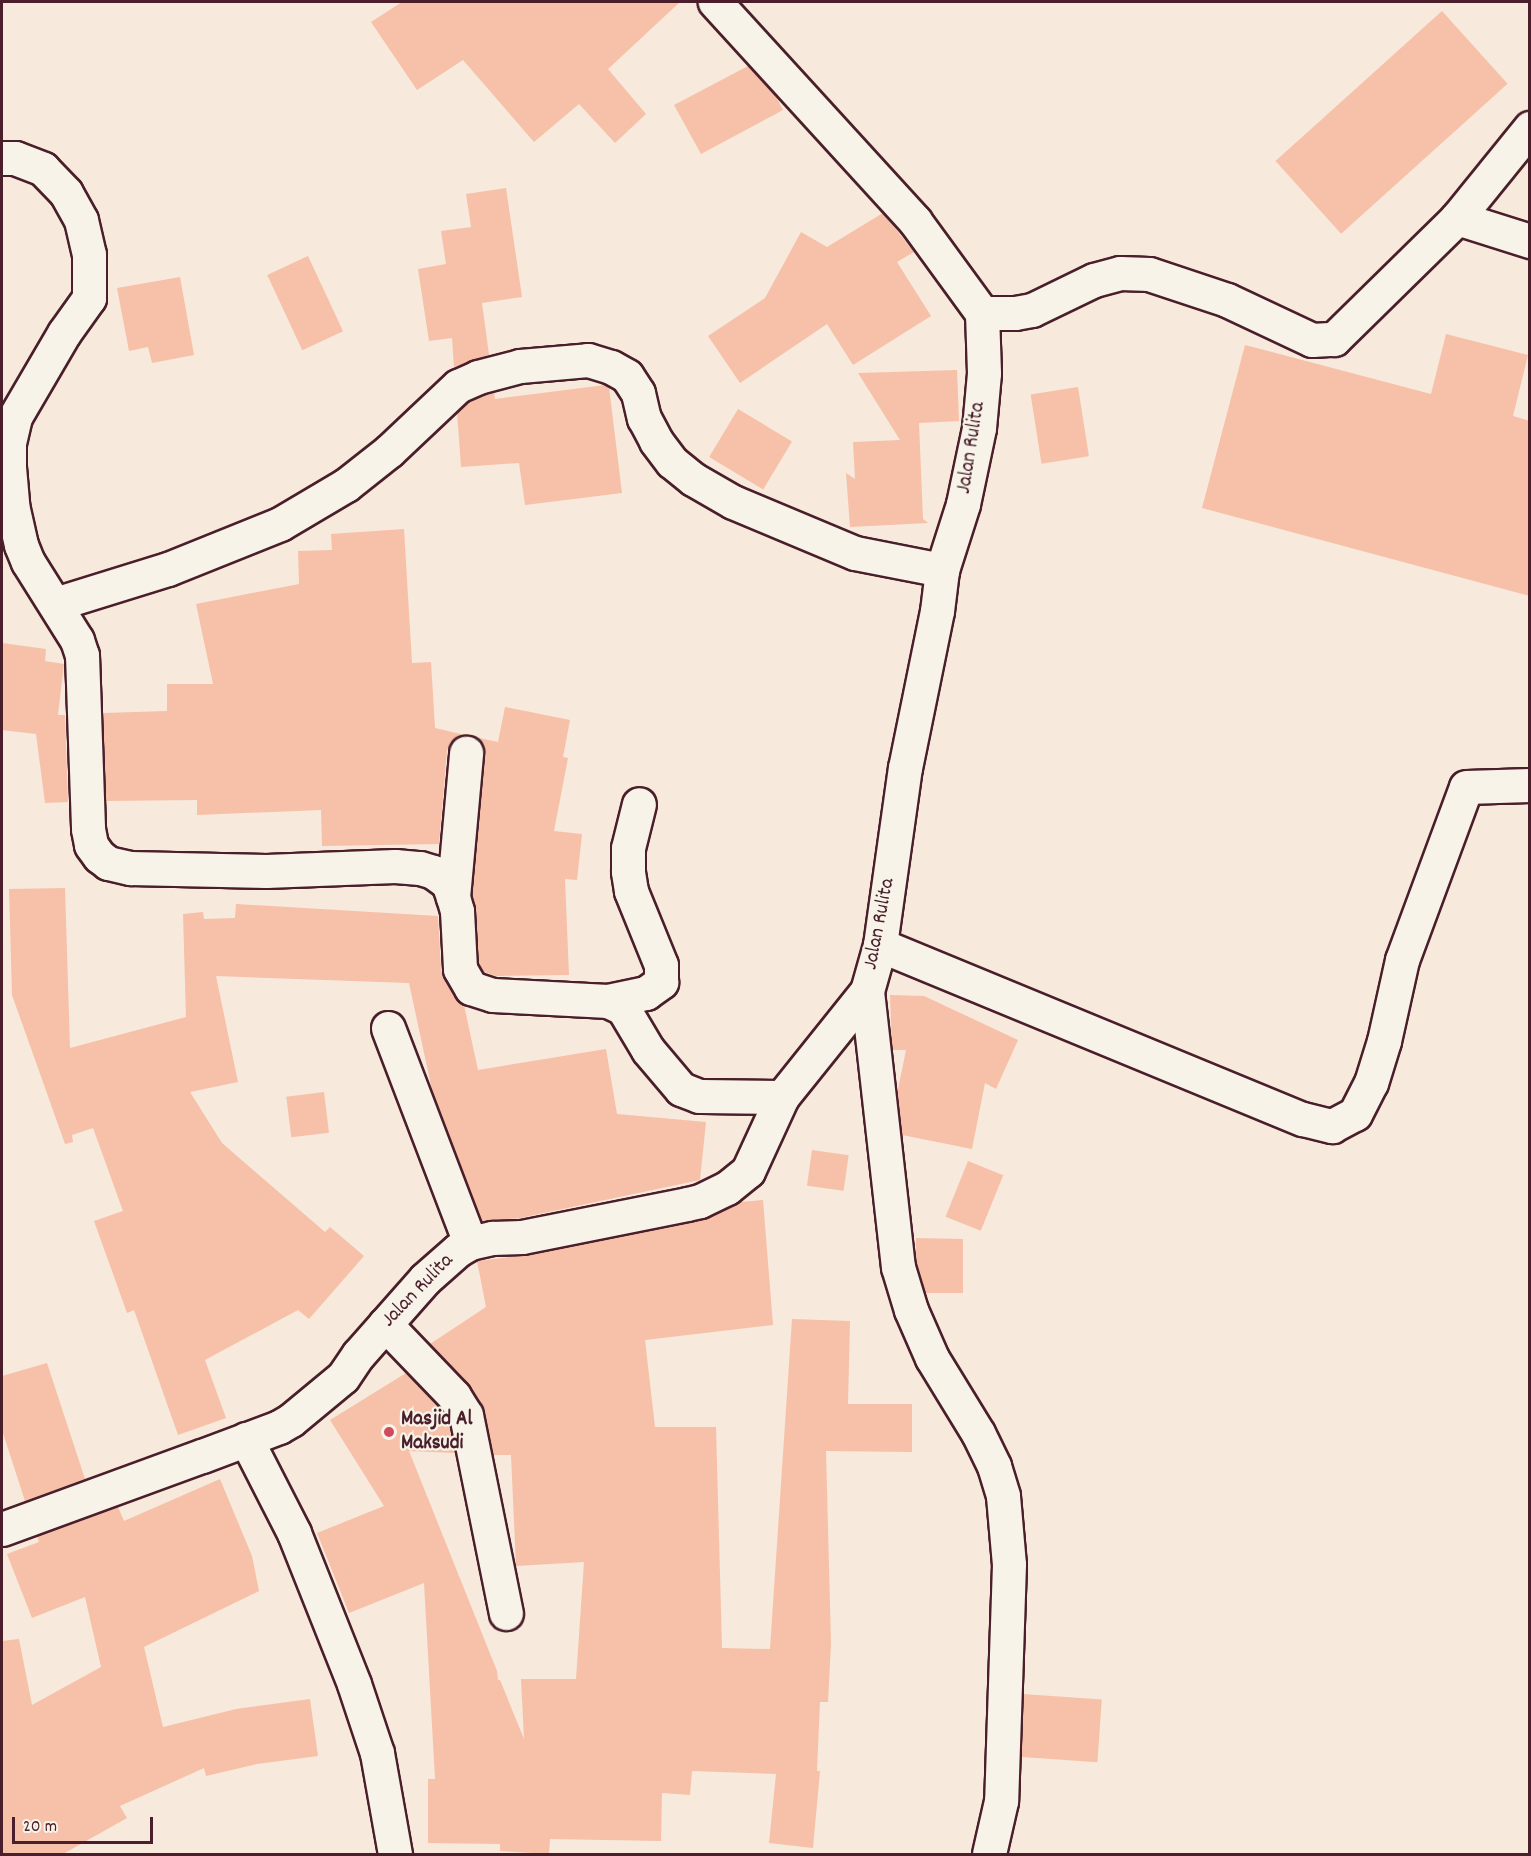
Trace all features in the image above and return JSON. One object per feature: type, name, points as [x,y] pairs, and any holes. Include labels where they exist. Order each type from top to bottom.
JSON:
[{"type":"street","points":[[715,2],[915,221],[982,313],[1015,313],[1032,310],[1094,279],[1120,273],[1149,274],[1227,300],[1312,340],[1334,339],[1457,218],[1530,128]]},
{"type":"street","points":[[2,158],[15,159],[43,169],[66,193],[81,220],[89,254],[89,298],[64,333],[15,417],[9,442],[12,505],[21,545],[28,562],[77,640],[82,655],[88,829],[91,845],[108,863],[130,868],[266,871],[420,868],[440,876],[448,883],[457,911],[460,969],[471,988],[493,995],[608,1001],[646,993],[661,982],[661,965],[631,891],[627,871],[628,848],[639,804]]},
{"type":"street","points":[[1457,218],[1530,241]]},
{"type":"street","name":"Jalan Rulita","points":[[2,1529],[279,1427],[343,1377],[425,1279],[458,1250],[470,1243],[492,1238],[522,1237],[687,1204],[712,1196],[748,1171],[782,1097],[867,991],[880,945],[905,768],[937,611],[942,570],[963,504],[979,428],[984,373],[982,313]]},
{"type":"street","points":[[55,604],[168,569],[280,524],[346,485],[389,451],[458,386],[478,377],[520,366],[588,360],[611,367],[627,376],[638,393],[644,418],[656,441],[672,462],[693,479],[733,502],[855,553],[942,570]]},
{"type":"street","points":[[453,897],[466,753]]},
{"type":"street","points":[[880,945],[1304,1119],[1332,1126],[1355,1114],[1371,1083],[1384,1041],[1401,960],[1466,787],[1530,785]]},
{"type":"street","points":[[867,991],[898,1267],[911,1310],[932,1358],[978,1433],[994,1466],[1003,1496],[1009,1564],[1001,1801],[989,1854]]},
{"type":"street","points":[[608,1001],[623,1008],[648,1050],[681,1089],[699,1096],[782,1097]]},
{"type":"street","points":[[388,1028],[470,1243]]},
{"type":"street","points":[[385,1324],[462,1405],[466,1415],[506,1612]]},
{"type":"street","points":[[246,1439],[294,1533],[354,1684],[377,1754],[395,1854]]},
{"type":"building","points":[[402,2],[680,2],[608,69],[646,114],[615,143],[579,104],[534,142],[463,60],[417,90],[371,22]]},
{"type":"building","points":[[1442,11],[1508,84],[1341,234],[1276,161]]},
{"type":"building","points":[[748,66],[775,95],[783,110],[701,154],[674,105]]},
{"type":"building","points":[[506,188],[522,297],[482,303],[489,355],[454,367],[452,338],[429,341],[418,269],[446,264],[441,231],[471,227],[466,194]]},
{"type":"building","points":[[883,213],[914,252],[897,262],[931,316],[853,365],[827,324],[740,383],[708,336],[765,298],[801,232],[827,247]]},
{"type":"building","points":[[308,256],[343,331],[302,350],[267,275]]},
{"type":"building","points":[[180,277],[194,355],[152,363],[148,347],[129,351],[117,288]]},
{"type":"building","points":[[1446,334],[1528,355],[1513,416],[1530,421],[1530,596],[1202,508],[1245,345],[1431,394]]},
{"type":"building","points":[[957,370],[959,421],[919,423],[923,519],[928,523],[850,527],[846,473],[855,479],[853,442],[900,440],[858,373]]},
{"type":"building","points":[[605,385],[609,387],[622,493],[525,505],[519,463],[461,467],[457,412],[469,402],[494,392],[495,399]]},
{"type":"building","points":[[1078,387],[1089,456],[1042,464],[1031,395]]},
{"type":"building","points":[[738,409],[792,441],[763,489],[709,457]]},
{"type":"building","points":[[404,529],[412,663],[431,662],[435,728],[465,735],[451,742],[447,751],[439,844],[322,846],[321,810],[197,815],[197,800],[106,801],[103,713],[167,711],[167,684],[213,684],[196,604],[299,584],[298,551],[332,550],[331,534]]},
{"type":"building","points":[[2,643],[46,649],[45,661],[64,664],[58,715],[65,715],[68,802],[45,803],[36,734],[2,730]]},
{"type":"building","points":[[505,707],[570,720],[563,757],[568,758],[554,831],[582,834],[577,880],[565,879],[569,975],[496,976],[484,972],[478,964],[476,910],[472,895],[485,755],[483,745],[474,737],[498,742]]},
{"type":"building","points":[[65,888],[70,1048],[186,1017],[183,914],[203,912],[204,919],[235,918],[236,904],[438,916],[441,970],[455,997],[464,1005],[478,1070],[606,1049],[617,1114],[706,1122],[700,1180],[520,1218],[482,1221],[432,1090],[409,983],[216,976],[238,1082],[190,1092],[222,1143],[325,1232],[330,1227],[364,1256],[309,1319],[298,1310],[205,1360],[226,1418],[178,1435],[134,1310],[127,1313],[94,1221],[123,1211],[93,1128],[72,1135],[73,1142],[65,1144],[12,995],[9,889]]},
{"type":"building","points":[[890,995],[924,996],[1018,1040],[996,1089],[985,1083],[972,1149],[902,1135],[897,1094],[906,1050],[892,1050]]},
{"type":"building","points":[[324,1092],[329,1133],[291,1137],[286,1097]]},
{"type":"building","points":[[812,1150],[849,1155],[844,1191],[807,1186]]},
{"type":"building","points":[[968,1161],[1003,1175],[981,1231],[946,1217]]},
{"type":"building","points":[[763,1200],[773,1325],[645,1340],[655,1427],[716,1427],[722,1648],[770,1649],[792,1319],[850,1321],[848,1404],[912,1404],[912,1452],[826,1451],[831,1643],[828,1702],[820,1702],[817,1771],[820,1771],[813,1848],[769,1843],[776,1774],[692,1771],[690,1795],[662,1793],[661,1841],[550,1839],[549,1854],[500,1851],[500,1844],[428,1843],[428,1779],[435,1779],[424,1583],[349,1613],[317,1533],[384,1506],[330,1420],[406,1373],[439,1408],[448,1422],[455,1453],[409,1451],[497,1671],[498,1680],[500,1680],[524,1739],[521,1679],[576,1679],[584,1562],[516,1566],[511,1455],[493,1455],[482,1405],[468,1383],[430,1344],[486,1307],[477,1261],[526,1255],[691,1222],[708,1218],[740,1202]]},
{"type":"building","points":[[916,1238],[963,1239],[963,1293],[925,1293],[916,1263]]},
{"type":"building","points":[[47,1363],[85,1479],[25,1501],[2,1430],[2,1376]]},
{"type":"building","points":[[220,1479],[252,1556],[259,1591],[144,1647],[163,1727],[236,1709],[310,1699],[318,1756],[257,1764],[206,1776],[204,1768],[120,1806],[127,1818],[63,1854],[2,1854],[2,1641],[19,1639],[32,1705],[101,1667],[85,1597],[32,1618],[7,1554],[39,1542],[37,1536],[118,1507],[124,1521]]},
{"type":"building","points":[[1023,1694],[1102,1700],[1097,1762],[1019,1757]]},
{"type":"place","name":"Masjid Al Maksudi","points":[[389,1432]]}]
